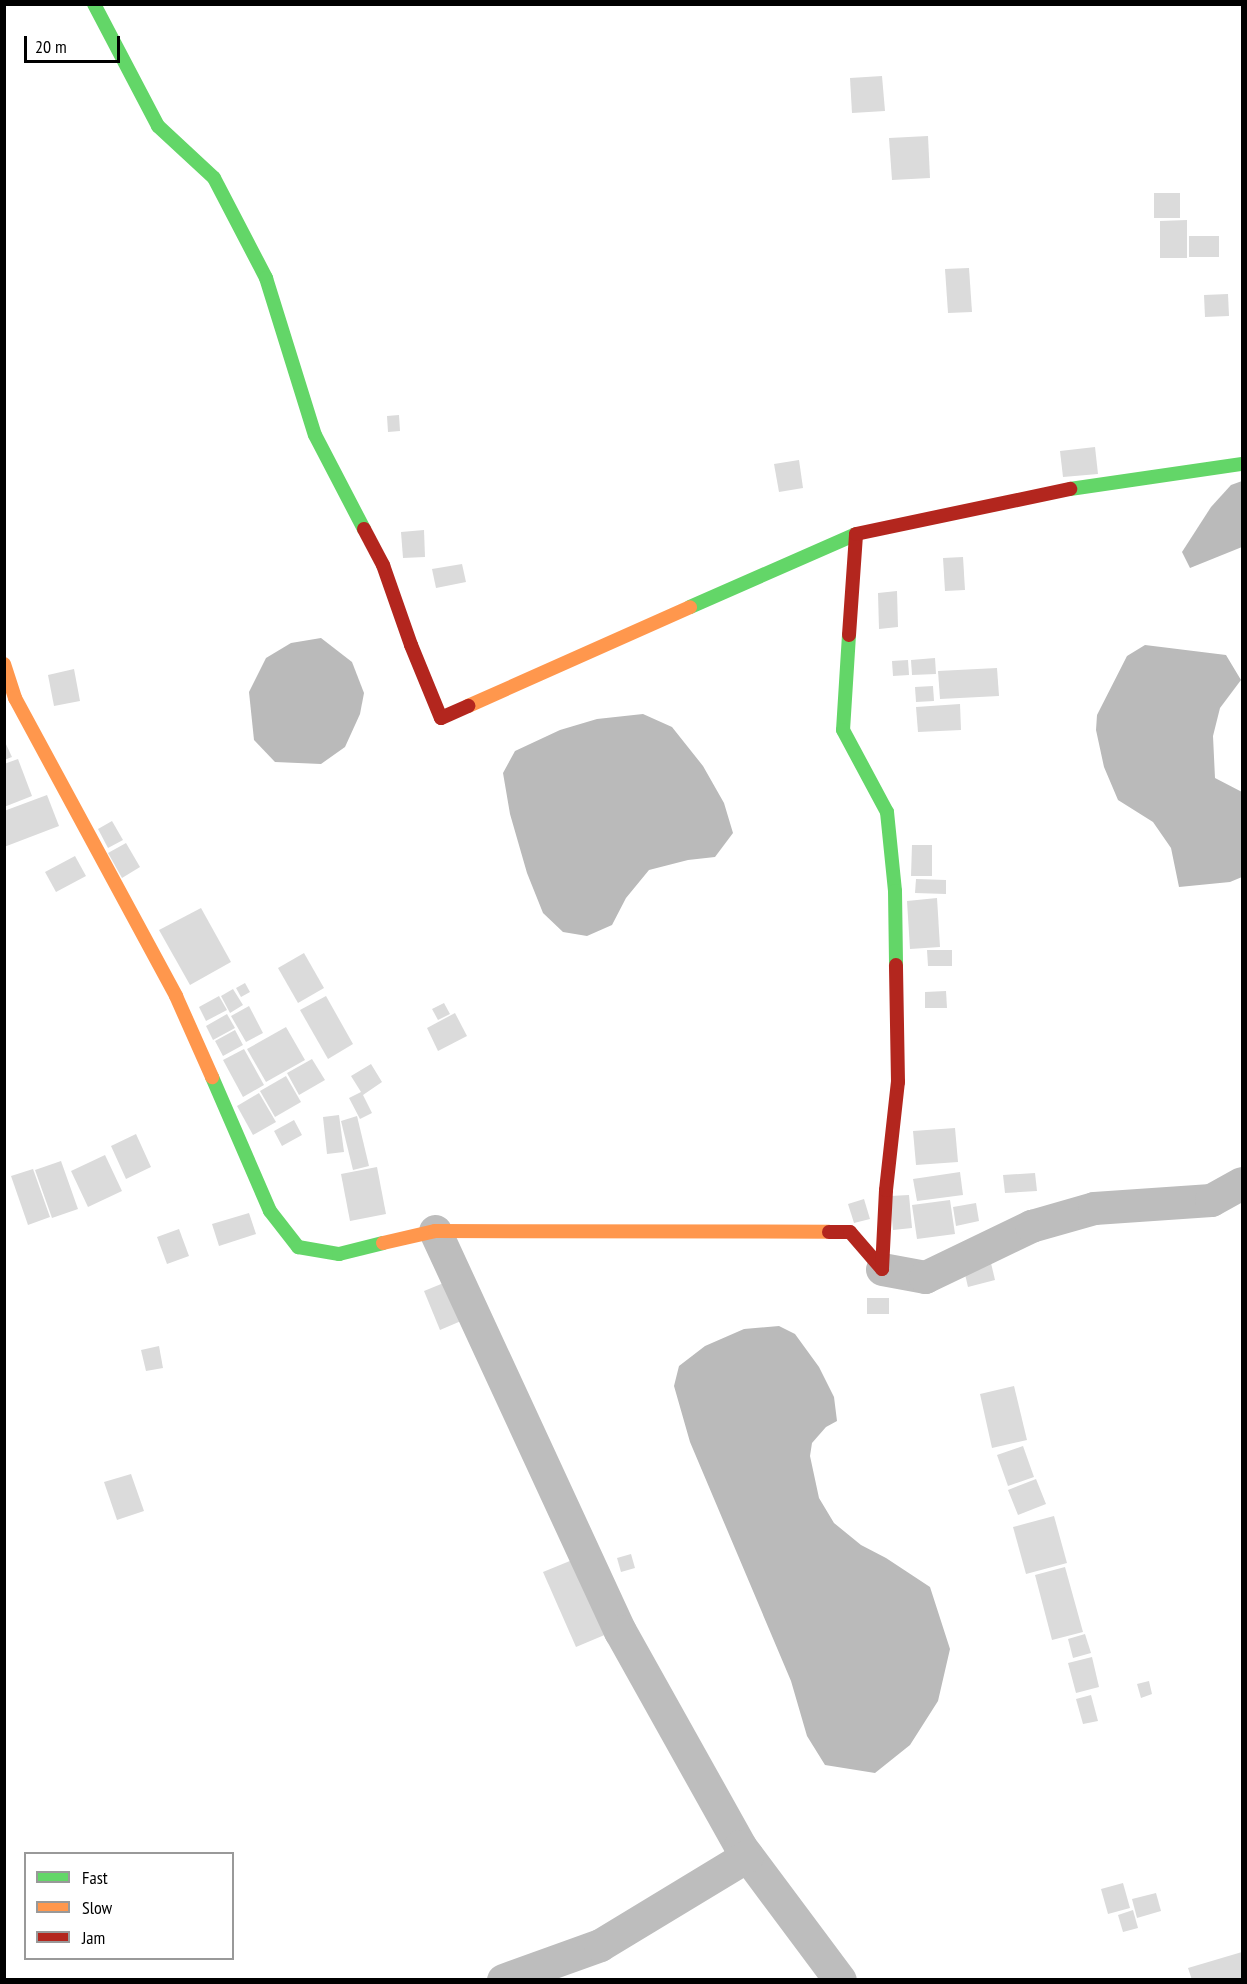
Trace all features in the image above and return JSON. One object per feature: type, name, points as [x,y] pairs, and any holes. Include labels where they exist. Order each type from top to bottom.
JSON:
[{"type":"street","points":[[94,4],[158,126],[214,178],[266,278],[315,435],[383,565],[411,645],[441,718],[856,534],[1079,488],[1242,464]]},
{"type":"street","points":[[856,534],[843,730],[887,812],[895,891],[898,1082],[886,1190],[882,1269]]},
{"type":"street","points":[[4,664],[15,698],[176,996],[270,1211],[298,1247],[339,1254],[435,1231],[850,1232],[882,1269],[925,1277],[1031,1226],[1094,1208],[1211,1200],[1242,1183]]},
{"type":"street","points":[[435,1231],[620,1631],[747,1856],[840,1980]]},
{"type":"street","points":[[503,1980],[600,1945],[747,1856]]},
{"type":"shaded area","points":[[1242,481],[1242,547],[1190,568],[1182,552],[1211,507],[1231,485]]},
{"type":"shaded area","points":[[321,638],[352,662],[364,693],[360,714],[345,747],[321,764],[275,762],[254,740],[249,692],[266,658],[291,643]]},
{"type":"shaded area","points":[[1145,645],[1226,655],[1241,680],[1220,708],[1213,736],[1215,778],[1242,792],[1242,877],[1230,882],[1179,887],[1171,848],[1153,822],[1118,800],[1104,767],[1096,730],[1097,715],[1127,656]]},
{"type":"shaded area","points":[[643,714],[672,727],[703,766],[724,803],[733,833],[715,857],[688,860],[649,870],[626,898],[612,925],[587,936],[563,932],[543,913],[527,873],[510,814],[503,773],[515,751],[560,730],[597,719]]},
{"type":"shaded area","points":[[779,1326],[795,1334],[819,1367],[834,1397],[837,1421],[826,1427],[812,1443],[810,1456],[819,1498],[834,1523],[861,1545],[886,1558],[930,1587],[950,1649],[938,1701],[910,1745],[875,1773],[825,1765],[807,1736],[791,1681],[690,1442],[674,1386],[679,1366],[705,1346],[744,1329]]},
{"type":"building","points":[[882,76],[885,111],[852,113],[850,78]]},
{"type":"building","points":[[928,136],[930,178],[892,180],[889,138]]},
{"type":"building","points":[[1154,193],[1180,193],[1180,218],[1154,218]]},
{"type":"building","points":[[1187,220],[1187,258],[1160,258],[1160,221]]},
{"type":"building","points":[[1189,236],[1219,236],[1219,257],[1189,257]]},
{"type":"building","points":[[969,268],[972,312],[948,313],[945,269]]},
{"type":"building","points":[[1228,294],[1229,316],[1205,317],[1204,295]]},
{"type":"building","points":[[399,415],[400,431],[388,432],[387,416]]},
{"type":"building","points":[[1095,447],[1098,474],[1063,477],[1060,451]]},
{"type":"building","points":[[799,460],[803,488],[779,492],[774,464]]},
{"type":"building","points":[[424,530],[425,557],[403,558],[401,532]]},
{"type":"building","points":[[963,557],[965,590],[945,591],[943,558]]},
{"type":"building","points":[[462,564],[466,582],[436,588],[432,569]]},
{"type":"building","points":[[897,591],[898,627],[879,629],[878,593]]},
{"type":"building","points":[[935,658],[936,674],[912,675],[911,660]]},
{"type":"building","points":[[908,660],[909,675],[893,676],[892,661]]},
{"type":"building","points":[[997,668],[999,696],[940,699],[938,671]]},
{"type":"building","points":[[74,669],[80,701],[54,706],[48,675]]},
{"type":"building","points":[[933,686],[934,701],[916,702],[915,687]]},
{"type":"building","points":[[960,704],[961,730],[918,732],[916,707]]},
{"type":"building","points":[[4,740],[12,757],[4,760]]},
{"type":"building","points":[[18,759],[32,796],[4,807],[4,764]]},
{"type":"building","points":[[47,795],[59,826],[4,847],[4,811]]},
{"type":"building","points":[[112,821],[123,840],[108,848],[98,829]]},
{"type":"building","points":[[126,843],[140,867],[122,878],[108,853]]},
{"type":"building","points":[[912,845],[932,845],[932,876],[911,876]]},
{"type":"building","points":[[75,856],[86,876],[56,892],[45,872]]},
{"type":"building","points":[[916,879],[946,880],[946,894],[915,893]]},
{"type":"building","points":[[937,898],[940,947],[910,949],[907,901]]},
{"type":"building","points":[[201,908],[231,962],[190,985],[159,930]]},
{"type":"building","points":[[927,950],[952,950],[952,966],[928,966]]},
{"type":"building","points":[[304,953],[324,988],[298,1003],[278,968]]},
{"type":"building","points":[[245,983],[250,992],[241,997],[236,988]]},
{"type":"building","points":[[233,989],[243,1005],[230,1013],[221,996]]},
{"type":"building","points":[[946,991],[947,1008],[925,1008],[925,992]]},
{"type":"building","points":[[219,996],[227,1010],[206,1021],[199,1007]]},
{"type":"building","points":[[326,996],[353,1044],[328,1059],[300,1010]]},
{"type":"building","points":[[444,1003],[450,1014],[438,1020],[432,1009]]},
{"type":"building","points":[[249,1006],[263,1033],[246,1042],[231,1016]]},
{"type":"building","points":[[455,1013],[467,1036],[438,1051],[427,1028]]},
{"type":"building","points":[[227,1014],[235,1028],[213,1040],[206,1026]]},
{"type":"building","points":[[286,1027],[305,1060],[266,1082],[247,1049]]},
{"type":"building","points":[[235,1030],[243,1045],[223,1056],[215,1041]]},
{"type":"building","points":[[244,1049],[264,1085],[243,1097],[223,1060]]},
{"type":"building","points":[[312,1059],[325,1080],[299,1095],[287,1073]]},
{"type":"building","points":[[371,1064],[382,1082],[363,1095],[372,1113],[360,1119],[349,1098],[361,1092],[351,1076]]},
{"type":"building","points":[[286,1076],[301,1102],[275,1117],[260,1091]]},
{"type":"building","points":[[259,1093],[276,1122],[253,1135],[237,1106]]},
{"type":"building","points":[[339,1115],[344,1152],[327,1154],[323,1117]]},
{"type":"building","points":[[357,1116],[369,1166],[353,1170],[341,1121]]},
{"type":"building","points":[[294,1120],[302,1135],[282,1146],[274,1131]]},
{"type":"building","points":[[955,1128],[958,1162],[916,1165],[913,1131]]},
{"type":"building","points":[[136,1134],[151,1167],[126,1179],[111,1146]]},
{"type":"building","points":[[105,1155],[122,1191],[88,1207],[71,1171]]},
{"type":"building","points":[[61,1161],[78,1209],[52,1218],[35,1170]]},
{"type":"building","points":[[377,1167],[386,1214],[350,1221],[341,1174]]},
{"type":"building","points":[[33,1169],[50,1217],[28,1225],[11,1176]]},
{"type":"building","points":[[960,1172],[963,1195],[917,1201],[913,1179]]},
{"type":"building","points":[[1035,1173],[1037,1191],[1005,1193],[1003,1175]]},
{"type":"building","points":[[909,1195],[912,1228],[893,1230],[890,1196]]},
{"type":"building","points":[[864,1199],[870,1219],[854,1223],[848,1204]]},
{"type":"building","points":[[950,1200],[955,1234],[917,1239],[912,1205]]},
{"type":"building","points":[[976,1203],[979,1221],[956,1226],[953,1207]]},
{"type":"building","points":[[249,1213],[256,1234],[219,1246],[212,1224]]},
{"type":"building","points":[[179,1229],[189,1256],[167,1264],[157,1237]]},
{"type":"building","points":[[991,1263],[995,1280],[968,1287],[964,1270]]},
{"type":"building","points":[[451,1280],[468,1318],[440,1330],[424,1291]]},
{"type":"building","points":[[867,1298],[889,1298],[889,1314],[867,1314]]},
{"type":"building","points":[[159,1346],[163,1368],[146,1371],[141,1350]]},
{"type":"building","points":[[1014,1386],[1027,1440],[992,1448],[980,1394]]},
{"type":"building","points":[[1023,1446],[1034,1477],[1008,1486],[997,1455]]},
{"type":"building","points":[[131,1474],[144,1511],[117,1520],[104,1482]]},
{"type":"building","points":[[1036,1479],[1046,1504],[1018,1515],[1008,1490]]},
{"type":"building","points":[[1054,1516],[1067,1563],[1026,1574],[1013,1527]]},
{"type":"building","points":[[631,1554],[635,1568],[621,1572],[617,1558]]},
{"type":"building","points":[[582,1556],[614,1631],[576,1647],[543,1572]]},
{"type":"building","points":[[1065,1567],[1083,1632],[1052,1640],[1035,1575]]},
{"type":"building","points":[[1085,1634],[1091,1653],[1073,1658],[1068,1639]]},
{"type":"building","points":[[1092,1657],[1099,1687],[1076,1693],[1068,1663]]},
{"type":"building","points":[[1149,1681],[1152,1694],[1141,1698],[1137,1684]]},
{"type":"building","points":[[1091,1695],[1098,1721],[1083,1724],[1076,1699]]},
{"type":"building","points":[[1123,1883],[1130,1908],[1108,1914],[1101,1889]]},
{"type":"building","points":[[1156,1893],[1161,1911],[1137,1918],[1132,1899]]},
{"type":"building","points":[[1133,1910],[1138,1928],[1123,1932],[1118,1915]]},
{"type":"building","points":[[1242,1952],[1242,1978],[1192,1980],[1188,1968]]},
{"type":"traffic: fast","points":[[94,4],[158,126],[214,178],[266,278],[315,435],[364,529]]},
{"type":"traffic: fast","points":[[1070,489],[1242,464]]},
{"type":"traffic: fast","points":[[690,607],[856,534]]},
{"type":"traffic: fast","points":[[849,635],[843,730],[887,812],[895,891],[896,965]]},
{"type":"traffic: fast","points":[[212,1077],[270,1211],[298,1247],[339,1254],[383,1243]]},
{"type":"traffic: slow","points":[[468,706],[690,607]]},
{"type":"traffic: slow","points":[[4,664],[15,698],[176,996],[212,1077]]},
{"type":"traffic: slow","points":[[383,1243],[435,1231],[829,1232]]},
{"type":"traffic: jam","points":[[849,635],[856,534],[1070,489]]},
{"type":"traffic: jam","points":[[364,529],[383,565],[411,645],[441,718],[468,706]]},
{"type":"traffic: jam","points":[[829,1232],[850,1232],[882,1269],[886,1190],[898,1082],[896,965]]}]
